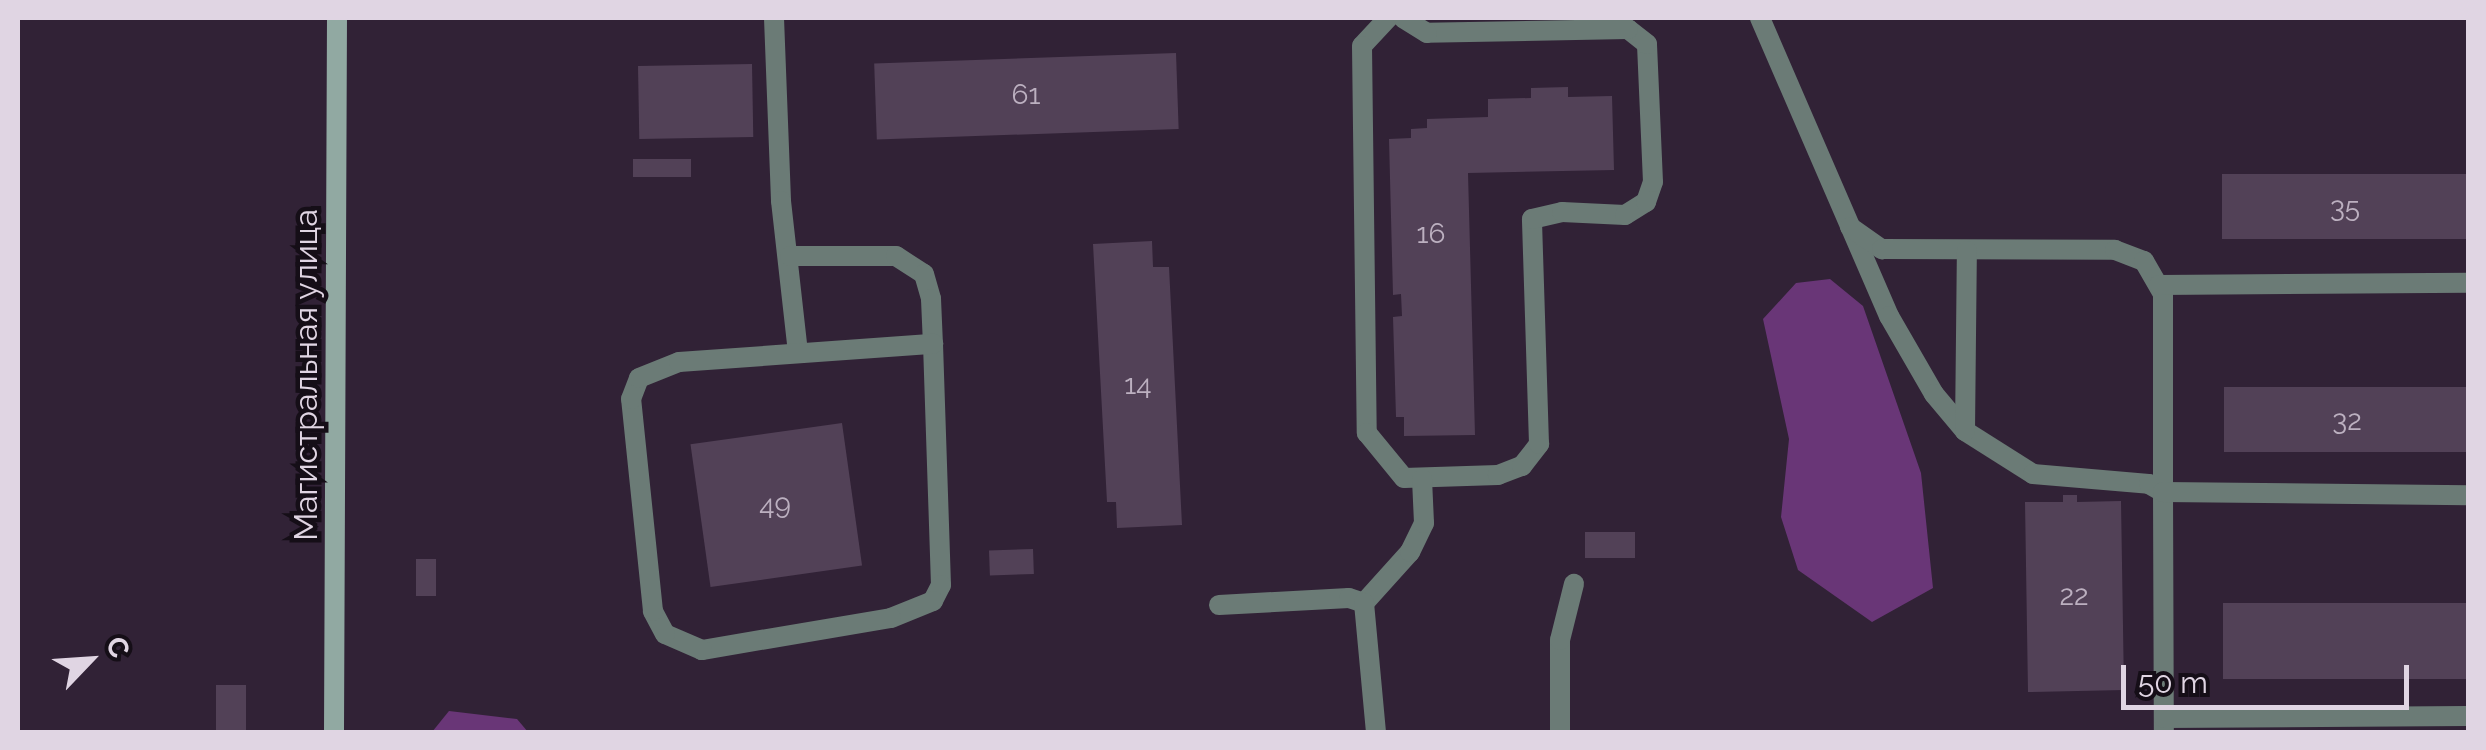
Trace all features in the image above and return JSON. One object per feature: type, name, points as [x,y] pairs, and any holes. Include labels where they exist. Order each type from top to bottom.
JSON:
[{"type":"main road","name":"Магистральная улица","points":[[334,732],[337,18]]},
{"type":"lane","points":[[774,18],[798,353]]},
{"type":"lane","points":[[1388,18],[1362,46],[1367,433],[1404,478],[1498,476],[1522,466],[1539,444],[1528,241],[1532,219],[1562,212],[1625,215],[1646,202],[1653,182],[1646,44],[1628,29],[1427,33],[1403,18]]},
{"type":"lane","points":[[1760,18],[1844,222],[1909,355],[1965,432],[2034,474],[2149,484],[2163,492],[2468,495]]},
{"type":"lane","points":[[1844,222],[1882,249],[2115,250],[2144,261],[2159,285],[2164,726],[2468,716]]},
{"type":"lane","points":[[1965,432],[1966,251]]},
{"type":"lane","points":[[790,256],[912,260],[931,299],[940,584],[933,601],[891,618],[702,650],[665,634],[653,612],[631,399],[639,378],[679,362],[932,344]]},
{"type":"lane","points":[[2159,285],[2468,283]]},
{"type":"lane","points":[[1376,732],[1364,603],[1417,538],[1424,523],[1422,479]]},
{"type":"lane","points":[[1560,732],[1560,640],[1574,584]]},
{"type":"lane","points":[[1219,606],[1349,598],[1364,603]]},
{"type":"shaded area","points":[[1830,279],[1863,306],[1921,473],[1933,588],[1872,622],[1798,570],[1781,517],[1789,439],[1763,319],[1796,283]]},
{"type":"shaded area","points":[[449,711],[517,719],[528,732],[432,732]]},
{"type":"building","points":[[1176,53],[1179,129],[877,139],[874,64]]},
{"type":"building","points":[[752,64],[753,137],[639,139],[638,66]]},
{"type":"building","points":[[1568,87],[1568,97],[1612,96],[1614,170],[1468,173],[1475,435],[1404,436],[1404,417],[1396,417],[1393,317],[1402,316],[1401,294],[1393,295],[1389,139],[1411,138],[1411,129],[1427,128],[1427,119],[1488,117],[1488,99],[1531,98],[1531,88]]},
{"type":"building","points":[[633,159],[691,159],[691,177],[633,177]]},
{"type":"building","points":[[2222,174],[2468,174],[2468,239],[2222,239]]},
{"type":"building","points":[[1152,241],[1153,267],[1169,267],[1182,525],[1117,528],[1116,502],[1107,502],[1093,244]]},
{"type":"building","points":[[2224,387],[2468,387],[2468,452],[2224,452]]},
{"type":"building","points":[[842,423],[862,566],[711,587],[690,444]]},
{"type":"building","points":[[2063,495],[2077,495],[2077,502],[2121,501],[2124,690],[2028,692],[2025,502],[2063,502]]},
{"type":"building","points":[[1585,532],[1635,532],[1635,558],[1585,558]]},
{"type":"building","points":[[1033,549],[1034,574],[990,576],[989,551]]},
{"type":"building","points":[[416,559],[436,559],[436,596],[416,596]]},
{"type":"building","points":[[2223,603],[2468,603],[2468,679],[2223,679]]},
{"type":"building","points":[[216,685],[246,685],[246,732],[216,732]]}]
